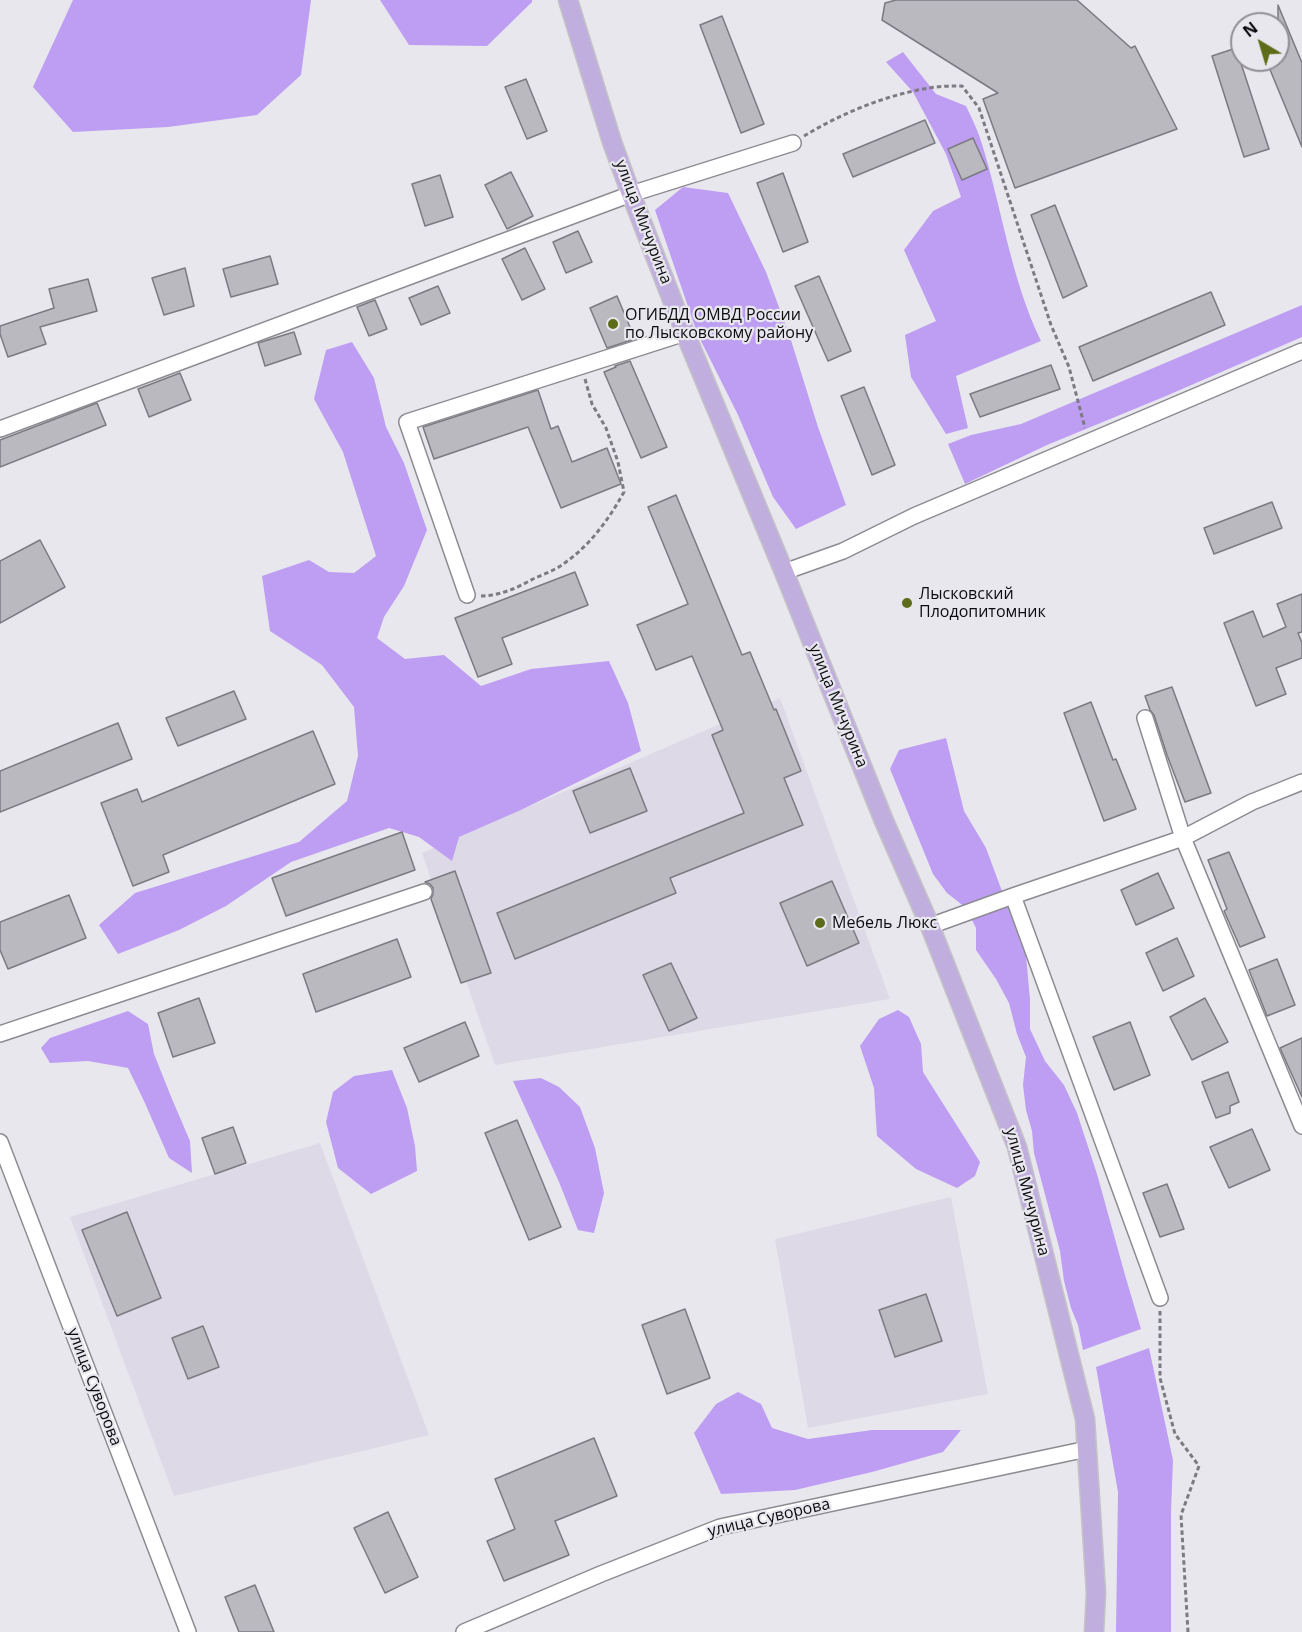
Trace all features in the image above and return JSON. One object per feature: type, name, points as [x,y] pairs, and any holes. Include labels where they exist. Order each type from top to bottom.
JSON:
[{"type":"main road","name":"улица Мичурина","points":[[568,0],[612,142],[631,194],[884,821],[930,926],[1017,1147],[1085,1419],[1096,1593],[1094,1632]]},
{"type":"street","points":[[0,429],[631,194],[792,143]]},
{"type":"street","points":[[467,595],[407,422],[686,333]]},
{"type":"street","points":[[784,572],[843,551],[914,516],[1302,351]]},
{"type":"street","points":[[1145,718],[1183,838],[1302,1126]]},
{"type":"street","points":[[930,926],[1183,838],[1252,802],[1302,782]]},
{"type":"street","points":[[0,1034],[424,892]]},
{"type":"street","points":[[1013,896],[1160,1298]]},
{"type":"street","name":"улица Суворова","points":[[0,1142],[189,1632]]},
{"type":"street","name":"улица Суворова","points":[[464,1632],[720,1527],[1087,1449]]},
{"type":"path","points":[[792,143],[818,128],[885,98],[931,87],[962,86],[980,108],[1051,325],[1069,366],[1088,442]]},
{"type":"path","points":[[467,595],[489,596],[516,588],[565,564],[593,539],[614,512],[624,492],[618,462],[606,428],[592,404],[581,366]]},
{"type":"path","points":[[1160,1298],[1160,1378],[1175,1434],[1199,1466],[1181,1515],[1188,1632]]},
{"type":"shaded area","points":[[73,0],[311,0],[301,75],[257,115],[168,127],[73,132],[33,87]]},
{"type":"shaded area","points":[[380,0],[532,0],[532,2],[487,46],[409,45]]},
{"type":"shaded area","points":[[903,52],[936,94],[966,106],[977,129],[1014,269],[1041,341],[956,376],[968,428],[946,434],[911,377],[905,335],[936,321],[904,250],[933,211],[961,197],[946,154],[913,92],[886,62]]},
{"type":"shaded area","points":[[683,187],[728,193],[766,272],[846,505],[796,529],[773,497],[738,415],[697,333],[655,210]]},
{"type":"shaded area","points":[[1302,305],[1302,337],[1047,445],[965,484],[948,444],[971,435],[1021,424]]},
{"type":"shaded area","points":[[352,342],[374,378],[386,427],[404,463],[427,530],[404,586],[384,617],[377,638],[405,659],[444,655],[481,686],[531,669],[609,661],[628,703],[641,751],[521,810],[459,837],[452,861],[419,837],[389,828],[291,862],[226,906],[179,930],[118,954],[99,925],[135,893],[299,842],[347,801],[358,756],[354,707],[322,665],[270,631],[262,576],[309,560],[329,572],[354,573],[376,556],[343,452],[314,399],[326,350]]},
{"type":"shaded area","points":[[780,698],[890,999],[495,1065],[422,853]]},
{"type":"shaded area","points":[[946,738],[964,811],[986,848],[1026,956],[1030,1029],[1045,1061],[1064,1085],[1077,1113],[1097,1174],[1141,1329],[1083,1350],[1034,1153],[1023,1085],[1026,1057],[1009,1003],[976,950],[976,928],[966,908],[947,893],[933,874],[890,769],[899,750]]},
{"type":"shaded area","points":[[898,1010],[909,1017],[921,1044],[923,1072],[980,1162],[975,1176],[957,1188],[916,1169],[877,1136],[874,1088],[860,1046],[879,1019]]},
{"type":"shaded area","points":[[128,1011],[148,1024],[154,1054],[190,1141],[192,1173],[169,1158],[128,1068],[88,1061],[50,1063],[41,1048],[50,1038]]},
{"type":"shaded area","points":[[392,1070],[407,1108],[415,1146],[417,1171],[371,1194],[338,1168],[326,1122],[333,1092],[354,1076]]},
{"type":"shaded area","points":[[541,1078],[559,1087],[580,1107],[595,1148],[604,1193],[594,1233],[578,1230],[513,1081]]},
{"type":"shaded area","points":[[320,1143],[429,1435],[174,1496],[70,1217]]},
{"type":"shaded area","points":[[951,1197],[988,1394],[808,1428],[775,1239]]},
{"type":"shaded area","points":[[1149,1348],[1173,1460],[1171,1632],[1116,1632],[1118,1492],[1096,1367]]},
{"type":"shaded area","points":[[738,1392],[761,1404],[772,1428],[808,1439],[872,1430],[961,1430],[943,1452],[872,1472],[795,1490],[721,1494],[694,1433],[716,1404]]},
{"type":"building","points":[[896,0],[1077,0],[1131,48],[1135,46],[1177,129],[1015,188],[983,99],[998,93],[882,20],[885,3]]},
{"type":"building","points":[[722,16],[764,124],[741,133],[700,25]]},
{"type":"building","points":[[1290,34],[1302,63],[1302,147],[1271,72],[1290,72]]},
{"type":"building","points":[[1230,50],[1230,72],[1244,72],[1269,149],[1244,157],[1212,56]]},
{"type":"building","points":[[526,79],[547,131],[527,139],[505,87]]},
{"type":"building","points":[[925,120],[935,143],[853,177],[843,154]]},
{"type":"building","points":[[973,138],[987,169],[962,180],[948,149]]},
{"type":"building","points":[[511,172],[533,216],[507,229],[485,185]]},
{"type":"building","points":[[783,173],[808,242],[783,252],[757,183]]},
{"type":"building","points":[[440,175],[453,217],[425,226],[412,184]]},
{"type":"building","points":[[1055,205],[1087,286],[1063,298],[1031,215]]},
{"type":"building","points":[[578,231],[592,262],[566,273],[553,242]]},
{"type":"building","points":[[525,248],[545,289],[522,300],[502,259]]},
{"type":"building","points":[[270,256],[278,284],[231,297],[223,269]]},
{"type":"building","points":[[185,268],[194,306],[164,315],[152,278]]},
{"type":"building","points":[[819,276],[851,351],[828,361],[795,286]]},
{"type":"building","points":[[88,279],[97,311],[40,327],[46,344],[8,357],[0,334],[0,326],[54,308],[49,289]]},
{"type":"building","points":[[438,286],[450,313],[421,325],[409,298]]},
{"type":"building","points":[[1211,292],[1225,325],[1093,381],[1079,347]]},
{"type":"building","name":"ОГИБДД ОМВД России по Лысковскому району","points":[[617,296],[635,339],[607,348],[590,308]]},
{"type":"building","points":[[375,300],[387,329],[369,336],[357,307]]},
{"type":"building","points":[[294,332],[301,354],[265,366],[258,343]]},
{"type":"building","points":[[630,361],[667,447],[641,458],[604,372]]},
{"type":"building","points":[[1051,365],[1060,389],[980,417],[970,394]]},
{"type":"building","points":[[180,373],[191,400],[149,417],[138,389]]},
{"type":"building","points":[[864,387],[895,465],[872,475],[841,396]]},
{"type":"building","points":[[538,390],[551,429],[558,426],[572,462],[607,448],[621,484],[561,508],[528,427],[434,459],[423,427]]},
{"type":"building","points":[[97,403],[106,425],[0,467],[0,440]]},
{"type":"building","points":[[676,495],[742,655],[750,652],[801,771],[784,778],[803,825],[670,878],[676,893],[515,959],[497,913],[744,813],[712,735],[723,730],[692,656],[656,670],[637,625],[688,604],[648,507]]},
{"type":"building","points":[[1272,502],[1282,528],[1214,554],[1204,528]]},
{"type":"building","points":[[40,540],[65,587],[0,623],[0,561]]},
{"type":"building","points":[[575,572],[588,605],[502,638],[512,664],[478,677],[455,618]]},
{"type":"building","points":[[1302,594],[1302,632],[1298,633],[1302,643],[1302,658],[1276,668],[1286,694],[1256,706],[1224,623],[1253,611],[1263,637],[1286,627],[1277,604]]},
{"type":"building","points":[[1172,687],[1211,793],[1185,802],[1145,696]]},
{"type":"building","points":[[234,691],[246,719],[178,746],[166,718]]},
{"type":"building","points":[[1091,702],[1113,760],[1116,759],[1136,809],[1104,821],[1064,713]]},
{"type":"building","points":[[118,723],[132,759],[0,812],[0,771]]},
{"type":"building","points":[[313,731],[335,784],[163,855],[169,872],[133,886],[101,803],[137,789],[142,802]]},
{"type":"building","points":[[630,768],[647,811],[590,833],[573,791]]},
{"type":"building","points":[[402,832],[415,870],[286,916],[272,878]]},
{"type":"building","points":[[1229,852],[1265,937],[1240,947],[1224,911],[1227,909],[1208,860]]},
{"type":"building","points":[[455,871],[491,973],[461,983],[431,899],[433,888],[425,882]]},
{"type":"building","points":[[1158,873],[1174,908],[1136,925],[1121,890]]},
{"type":"building","name":"Мебель Люкс","points":[[832,881],[859,943],[807,966],[780,903]]},
{"type":"building","points":[[69,895],[86,938],[8,969],[0,950],[0,922]]},
{"type":"building","points":[[1177,938],[1194,976],[1163,991],[1146,953]]},
{"type":"building","points":[[397,939],[411,977],[316,1012],[303,974]]},
{"type":"building","points":[[1277,959],[1295,1005],[1267,1016],[1249,970]]},
{"type":"building","points":[[671,963],[697,1018],[669,1031],[643,975]]},
{"type":"building","points":[[199,998],[215,1043],[173,1057],[158,1013]]},
{"type":"building","points":[[1205,998],[1228,1042],[1192,1060],[1170,1017]]},
{"type":"building","points":[[465,1022],[479,1056],[419,1082],[404,1048]]},
{"type":"building","points":[[1130,1022],[1150,1075],[1114,1090],[1093,1037]]},
{"type":"building","points":[[1302,1038],[1302,1097],[1280,1048]]},
{"type":"building","points":[[1228,1072],[1239,1102],[1230,1106],[1230,1113],[1216,1118],[1202,1082]]},
{"type":"building","points":[[517,1120],[561,1227],[529,1240],[485,1133]]},
{"type":"building","points":[[233,1127],[246,1163],[215,1174],[202,1138]]},
{"type":"building","points":[[1252,1129],[1270,1170],[1229,1188],[1210,1147]]},
{"type":"building","points":[[1167,1184],[1184,1229],[1160,1237],[1143,1193]]},
{"type":"building","points":[[127,1212],[161,1298],[117,1316],[82,1230]]},
{"type":"building","points":[[926,1294],[942,1341],[895,1357],[879,1310]]},
{"type":"building","points":[[685,1309],[710,1378],[667,1394],[642,1325]]},
{"type":"building","points":[[203,1326],[219,1367],[188,1379],[172,1338]]},
{"type":"building","points":[[594,1438],[617,1496],[555,1521],[569,1555],[504,1581],[487,1541],[515,1529],[495,1479]]},
{"type":"building","points":[[388,1512],[418,1577],[385,1593],[354,1528]]},
{"type":"building","points":[[255,1585],[274,1632],[239,1632],[225,1597]]},
{"type":"place","name":"ОГИБДД ОМВД России по Лысковскому району","points":[[613,324]]},
{"type":"place","name":"Лысковский Плодопитомник","points":[[907,603]]},
{"type":"place","name":"Мебель Люкс","points":[[820,923]]}]
